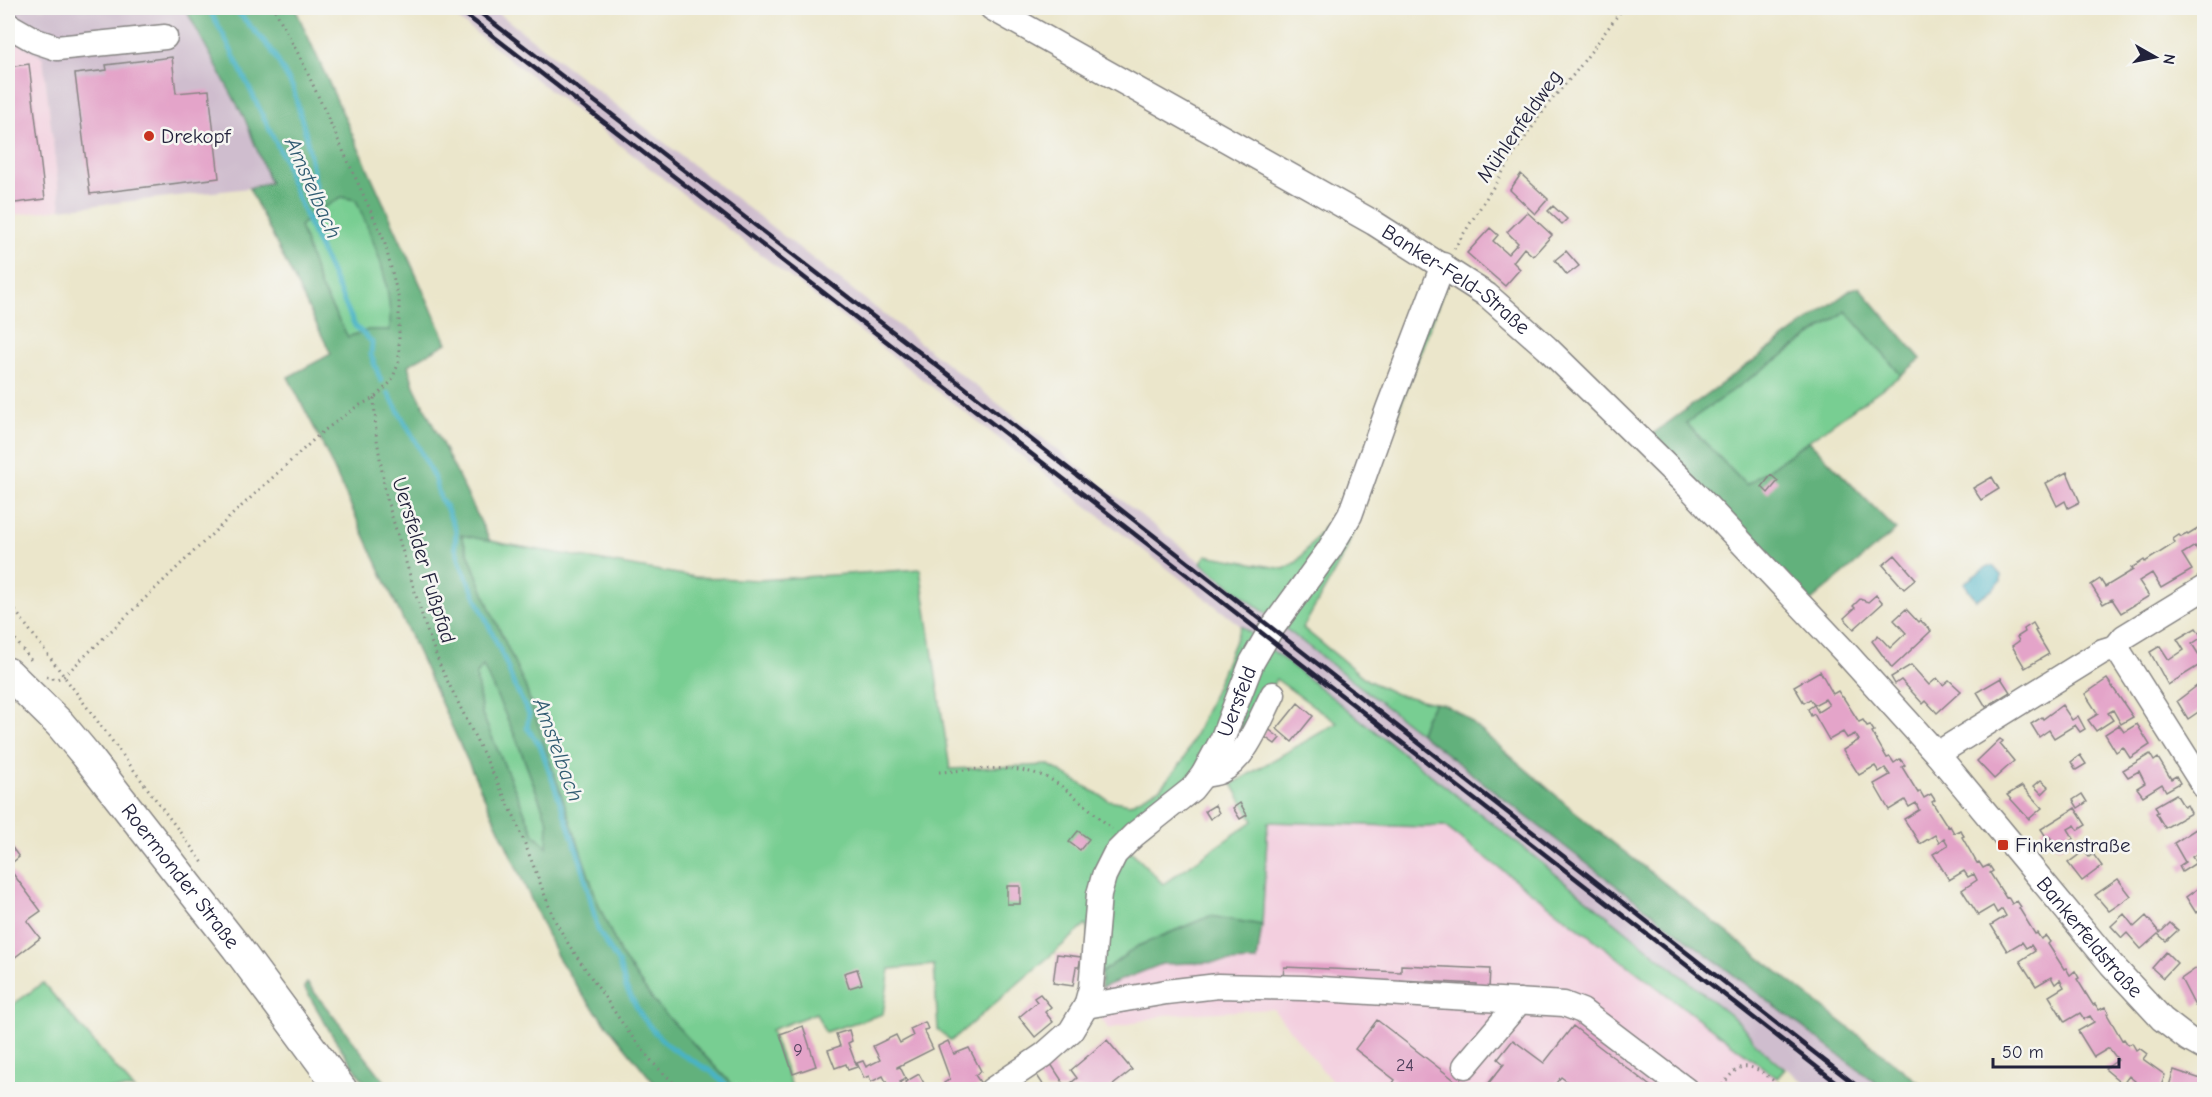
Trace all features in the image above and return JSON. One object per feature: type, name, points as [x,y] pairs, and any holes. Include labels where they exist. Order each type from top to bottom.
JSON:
[{"type":"main road","name":"Roermonder Straße","points":[[21,669],[60,724],[237,948],[342,1089]]},
{"type":"street","name":"Banker-Feld-Straße","points":[[992,8],[1364,217],[1487,296],[1547,348],[1692,489],[1844,651]]},
{"type":"street","points":[[8,25],[36,41],[57,48],[165,37]]},
{"type":"street","name":"Uersfeld","points":[[992,1089],[1044,1055],[1071,1031],[1086,1006],[1091,988],[1099,894],[1104,876],[1115,854],[1192,789],[1203,776],[1222,740],[1258,652],[1270,631],[1329,550],[1350,515],[1443,266]]},
{"type":"street","points":[[1937,754],[2103,651],[2116,647],[2124,637],[2205,588]]},
{"type":"street","points":[[2116,647],[2205,786]]},
{"type":"street","name":"Bankerfeldstraße","points":[[1844,651],[1937,754],[2111,964],[2162,1019],[2188,1039],[2205,1048]]},
{"type":"street","points":[[1203,776],[1220,771],[1233,761],[1244,747],[1273,694]]},
{"type":"street","points":[[1086,1006],[1166,992],[1218,986],[1304,988],[1564,1004],[1582,1011],[1686,1089]]},
{"type":"street","points":[[1465,1066],[1520,1001]]},
{"type":"path","points":[[41,673],[47,678],[57,679],[64,676],[321,433],[356,407],[374,398],[391,382],[399,362],[399,300],[384,240],[302,61],[274,8]]},
{"type":"path","name":"Mühlenfeldweg","points":[[1443,266],[1530,130],[1608,31],[1623,8]]},
{"type":"path","name":"Uersfelder Fußpfad","points":[[374,398],[376,433],[386,497],[426,628],[441,668],[515,818],[554,919],[629,1033],[654,1064],[681,1089]]},
{"type":"path","points":[[8,601],[206,868]]},
{"type":"path","points":[[8,630],[21,669]]},
{"type":"path","points":[[939,772],[1005,770],[1024,771],[1040,776],[1057,783],[1128,842]]},
{"type":"path","points":[[1719,1089],[1736,1070],[1746,1066],[1761,1072],[1785,1089]]},
{"type":"shaded area","points":[[8,8],[185,8],[245,119],[271,184],[61,209],[43,58],[8,36]]},
{"type":"shaded area","points":[[444,8],[492,8],[1577,856],[1884,1089],[1812,1089],[1756,1044],[1741,1024],[1506,834]]},
{"type":"shaded area","points":[[8,36],[43,58],[61,209],[8,216]]},
{"type":"shaded area","points":[[1268,822],[1444,826],[1777,1078],[1767,1090],[1338,1089],[1273,1009],[1165,1015],[1109,1029],[1100,1018],[1101,988],[1162,964],[1257,960],[1262,925]]},
{"type":"green space","points":[[185,8],[295,8],[447,343],[408,365],[414,386],[490,541],[461,535],[490,609],[525,686],[599,906],[621,955],[654,1002],[736,1089],[659,1089],[581,993],[557,956],[321,441],[288,377],[331,354],[249,188],[270,183],[245,119]],"holes":[[[342,197],[356,200],[376,248],[388,296],[390,330],[368,330],[348,337],[320,286],[300,226],[319,210]],[[483,666],[516,738],[548,822],[547,847],[534,834],[482,714],[476,675]]]},
{"type":"green space","points":[[342,197],[356,200],[378,250],[389,292],[391,330],[368,330],[348,337],[320,286],[300,226],[319,210]]},
{"type":"green space","points":[[1449,276],[1345,553],[1303,628],[1367,680],[1396,694],[1434,703],[1425,718],[1420,733],[1201,563],[1206,555],[1284,569],[1297,562],[1336,512]]},
{"type":"green space","points":[[1859,287],[1921,359],[1901,375],[1846,311],[1686,423],[1746,485],[1809,441],[1896,530],[1811,601],[1651,435],[1852,289]]},
{"type":"green space","points":[[1847,311],[1901,375],[1746,485],[1686,423]]},
{"type":"green space","points":[[461,534],[505,544],[695,577],[759,580],[920,569],[950,769],[1049,765],[1108,800],[1130,804],[1160,788],[1183,761],[1241,626],[1506,834],[1741,1024],[1756,1044],[1785,1069],[1777,1078],[1444,826],[1268,822],[1262,925],[1210,916],[1138,946],[1101,973],[1086,925],[951,1041],[938,1030],[934,965],[890,969],[883,1014],[825,1032],[816,1013],[771,1030],[793,1089],[736,1089],[654,1002],[621,955],[599,906],[525,686],[490,609]],"holes":[[[1276,679],[1337,723],[1232,784],[1253,821],[1163,884],[1129,849],[1245,738]]]},
{"type":"green space","points":[[483,665],[516,738],[548,822],[548,848],[534,834],[482,714],[476,675]]},
{"type":"green space","points":[[1434,703],[1444,704],[1463,715],[1589,824],[1927,1089],[1884,1089],[1577,856],[1420,733],[1425,718]]},
{"type":"green space","points":[[1210,916],[1262,925],[1257,961],[1162,964],[1101,988],[1101,973],[1138,946]]},
{"type":"green space","points":[[43,983],[134,1089],[8,1089],[8,1008]]},
{"type":"green space","points":[[307,983],[391,1089],[369,1089],[334,1038],[304,987]]},
{"type":"water","points":[[1993,566],[2001,575],[2001,581],[1976,600],[1964,583],[1987,567]]},
{"type":"building","name":"Drekopf","points":[[172,57],[176,93],[209,90],[219,178],[90,194],[75,74],[107,70],[106,65]]},
{"type":"building","points":[[29,64],[45,199],[8,204],[8,67]]},
{"type":"building","points":[[1521,174],[1548,199],[1535,214],[1510,190]]},
{"type":"building","points":[[1553,206],[1567,219],[1562,224],[1548,211]]},
{"type":"building","points":[[1527,212],[1552,235],[1533,256],[1524,248],[1513,262],[1520,269],[1505,286],[1467,253],[1490,228],[1498,235],[1493,241],[1508,254],[1518,243],[1507,232]]},
{"type":"building","points":[[1566,251],[1579,266],[1567,275],[1555,260]]},
{"type":"building","points":[[2067,472],[2080,502],[2068,508],[2065,501],[2057,506],[2046,483]]},
{"type":"building","points":[[1771,475],[1778,481],[1768,493],[1762,487]]},
{"type":"building","points":[[1992,477],[1999,489],[1981,500],[1973,488]]},
{"type":"building","points":[[2204,525],[2204,562],[2195,546],[2182,554],[2192,570],[2161,588],[2152,573],[2139,581],[2149,596],[2121,613],[2112,599],[2103,604],[2091,585],[2100,579],[2105,587],[2133,570],[2131,568],[2175,543],[2173,539],[2179,535],[2181,537],[2188,535]]},
{"type":"building","points":[[1895,555],[1916,579],[1904,589],[1883,565]]},
{"type":"building","points":[[1876,595],[1883,603],[1854,629],[1844,618],[1855,608],[1853,606],[1860,599],[1868,602]]},
{"type":"building","points":[[1906,609],[1918,622],[1920,620],[1931,631],[1892,668],[1872,641],[1878,635],[1890,648],[1906,633],[1894,620]]},
{"type":"building","points":[[2033,623],[2037,630],[2035,631],[2049,654],[2025,668],[2012,646],[2019,641],[2017,637],[2025,632],[2024,629]]},
{"type":"building","points":[[2196,628],[2202,637],[2192,644],[2204,663],[2204,672],[2202,673],[2198,666],[2168,685],[2150,652],[2160,646],[2169,660],[2184,650],[2177,639]]},
{"type":"building","points":[[1911,665],[1929,685],[1937,678],[1943,685],[1949,680],[1961,691],[1937,713],[1926,701],[1923,704],[1901,680],[1895,684],[1891,677]]},
{"type":"building","points":[[1820,671],[1833,694],[1838,691],[1859,722],[1863,720],[1867,726],[1870,725],[1887,758],[1890,757],[1894,763],[1900,759],[1905,765],[1902,767],[1918,793],[1920,791],[1924,798],[1931,794],[1935,800],[1932,802],[1948,827],[1950,826],[1954,833],[1960,830],[1977,863],[1979,862],[1983,868],[1989,865],[1993,871],[1990,873],[2006,898],[2008,897],[2012,904],[2017,901],[2035,934],[2037,933],[2041,939],[2046,936],[2050,942],[2048,944],[2064,969],[2066,968],[2070,975],[2075,971],[2079,978],[2077,979],[2093,1005],[2095,1004],[2099,1010],[2105,1007],[2122,1040],[2124,1039],[2128,1045],[2132,1043],[2136,1050],[2139,1048],[2147,1054],[2143,1059],[2165,1075],[2160,1089],[2136,1089],[2131,1086],[2135,1081],[2129,1076],[2123,1084],[2105,1069],[2118,1060],[2109,1048],[2094,1057],[2078,1031],[2094,1022],[2090,1016],[2084,1019],[2080,1013],[2065,1022],[2049,996],[2064,987],[2060,980],[2055,984],[2051,977],[2036,986],[2020,961],[2035,951],[2031,945],[2026,948],[2022,942],[2007,951],[1991,925],[2006,916],[2002,909],[1997,913],[1993,906],[1978,915],[1962,890],[1977,880],[1974,874],[1968,877],[1964,871],[1949,880],[1933,854],[1948,845],[1944,838],[1939,842],[1935,835],[1920,844],[1904,819],[1919,810],[1916,803],[1909,807],[1905,800],[1889,810],[1874,784],[1890,775],[1885,768],[1879,772],[1875,766],[1859,775],[1843,750],[1859,740],[1855,734],[1847,738],[1843,732],[1829,740],[1814,714],[1811,716],[1808,709],[1814,705],[1810,699],[1804,703],[1794,686]],"holes":[[[1825,699],[1829,705],[1818,712],[1814,705]]]},
{"type":"building","points":[[2001,678],[2010,692],[1986,707],[1977,692]]},
{"type":"building","points":[[2107,679],[2133,717],[2121,724],[2113,710],[2108,713],[2113,720],[2096,731],[2088,720],[2098,714],[2085,694]]},
{"type":"building","points":[[2198,685],[2204,695],[2204,708],[2188,719],[2177,701]]},
{"type":"building","points":[[1298,703],[1313,716],[1292,742],[1277,729]]},
{"type":"building","points":[[2062,705],[2072,720],[2078,716],[2085,729],[2080,732],[2075,725],[2054,738],[2049,730],[2039,737],[2031,724],[2042,717],[2043,719]]},
{"type":"building","points":[[2137,724],[2150,745],[2130,758],[2123,747],[2116,752],[2105,734],[2119,725],[2124,732]]},
{"type":"building","points":[[1267,728],[1280,738],[1275,744],[1262,735]]},
{"type":"building","points":[[2000,739],[2003,741],[2000,744],[2014,761],[1994,779],[1977,761]]},
{"type":"building","points":[[2150,754],[2154,761],[2158,758],[2171,779],[2176,776],[2180,783],[2166,791],[2162,784],[2143,796],[2137,788],[2145,783],[2139,771],[2128,777],[2123,770]]},
{"type":"building","points":[[2080,755],[2086,764],[2076,770],[2071,762]]},
{"type":"building","points":[[2041,780],[2049,787],[2042,794],[2034,786]]},
{"type":"building","points":[[2022,786],[2042,808],[2029,819],[2007,795]]},
{"type":"building","points":[[2082,794],[2087,802],[2078,808],[2073,800]]},
{"type":"building","points":[[2176,794],[2184,807],[2187,805],[2191,813],[2165,828],[2156,813],[2158,812],[2155,806]]},
{"type":"building","points":[[1240,803],[1247,815],[1240,819],[1233,808]]},
{"type":"building","points":[[1215,805],[1219,813],[1210,819],[1205,811]]},
{"type":"building","points":[[2075,808],[2086,825],[2078,830],[2075,825],[2068,829],[2074,839],[2058,848],[2041,829]]},
{"type":"building","points":[[2202,825],[2204,849],[2192,857],[2196,863],[2182,872],[2179,866],[2185,862],[2174,843]]},
{"type":"building","points":[[1078,831],[1089,839],[1080,850],[1069,842]]},
{"type":"building","points":[[8,842],[19,857],[8,866]]},
{"type":"building","points":[[2084,851],[2089,857],[2093,854],[2102,866],[2082,881],[2068,863]]},
{"type":"building","points":[[8,867],[41,911],[27,921],[40,938],[14,958],[8,950]]},
{"type":"building","points":[[2118,879],[2131,896],[2109,911],[2095,895]]},
{"type":"building","points":[[2204,884],[2204,908],[2196,913],[2186,897]]},
{"type":"building","points":[[1007,886],[1020,886],[1020,904],[1007,904]]},
{"type":"building","points":[[2124,914],[2134,927],[2146,916],[2160,933],[2170,923],[2178,930],[2166,941],[2158,934],[2141,949],[2127,933],[2122,938],[2111,926]]},
{"type":"building","points":[[2166,952],[2177,963],[2163,978],[2152,968]]},
{"type":"building","points":[[1057,954],[1081,957],[1079,967],[1076,967],[1073,986],[1053,983]]},
{"type":"building","points":[[2204,963],[2204,1000],[2195,1006],[2181,979]]},
{"type":"building","points":[[1401,965],[1490,969],[1489,988],[1477,987],[1477,984],[1401,980],[1401,983],[1283,978],[1284,967],[1401,972]]},
{"type":"building","points":[[857,969],[862,984],[849,988],[844,973]]},
{"type":"building","points":[[1040,994],[1051,1007],[1045,1012],[1053,1022],[1035,1037],[1019,1017],[1037,1002],[1034,998]]},
{"type":"building","points":[[1377,1020],[1466,1089],[1401,1089],[1393,1083],[1395,1080],[1355,1049]]},
{"type":"building","points":[[925,1022],[928,1029],[924,1030],[933,1049],[897,1067],[900,1067],[906,1079],[900,1082],[904,1089],[890,1089],[883,1076],[871,1082],[869,1076],[864,1078],[857,1063],[863,1061],[866,1067],[880,1060],[873,1046],[896,1035],[900,1043],[913,1036],[910,1029]]},
{"type":"building","points":[[803,1026],[816,1066],[793,1074],[780,1034]]},
{"type":"building","points":[[1573,1026],[1654,1089],[1577,1089],[1561,1077],[1551,1089],[1484,1089],[1504,1064],[1498,1059],[1513,1040],[1544,1063]]},
{"type":"building","points":[[849,1030],[852,1041],[848,1043],[857,1067],[848,1070],[846,1064],[835,1068],[828,1050],[840,1046],[836,1034]]},
{"type":"building","points":[[1107,1040],[1132,1070],[1108,1089],[1046,1089],[1036,1074],[1051,1064],[1066,1087],[1077,1078],[1071,1070]]},
{"type":"building","points":[[948,1041],[954,1054],[969,1048],[981,1071],[975,1075],[982,1085],[975,1089],[948,1089],[944,1083],[950,1079],[938,1046]]},
{"type":"building","points":[[2174,1070],[2204,1080],[2204,1089],[2168,1089]]},
{"type":"building","points":[[919,1074],[927,1089],[909,1089],[905,1082]]},
{"type":"waterway","name":"Amstelbach","points":[[208,8],[285,161],[289,177],[308,222],[355,326],[372,342],[371,355],[381,381]]},
{"type":"waterway","points":[[234,8],[271,49],[293,88],[306,135],[316,186],[317,208],[308,222]]},
{"type":"waterway","name":"Amstelbach","points":[[388,393],[435,480],[440,498],[456,531],[455,546],[461,565],[529,714],[527,728],[540,745],[581,862],[598,930],[619,964],[626,988],[641,1015],[655,1033],[671,1048],[712,1072],[732,1090]]},
{"type":"railway","points":[[457,8],[1846,1090]]},
{"type":"railway","points":[[474,8],[945,372],[1862,1090]]},
{"type":"place","name":"Drekopf","points":[[149,136]]},
{"type":"place","name":"Finkenstraße","points":[[2003,845]]}]
